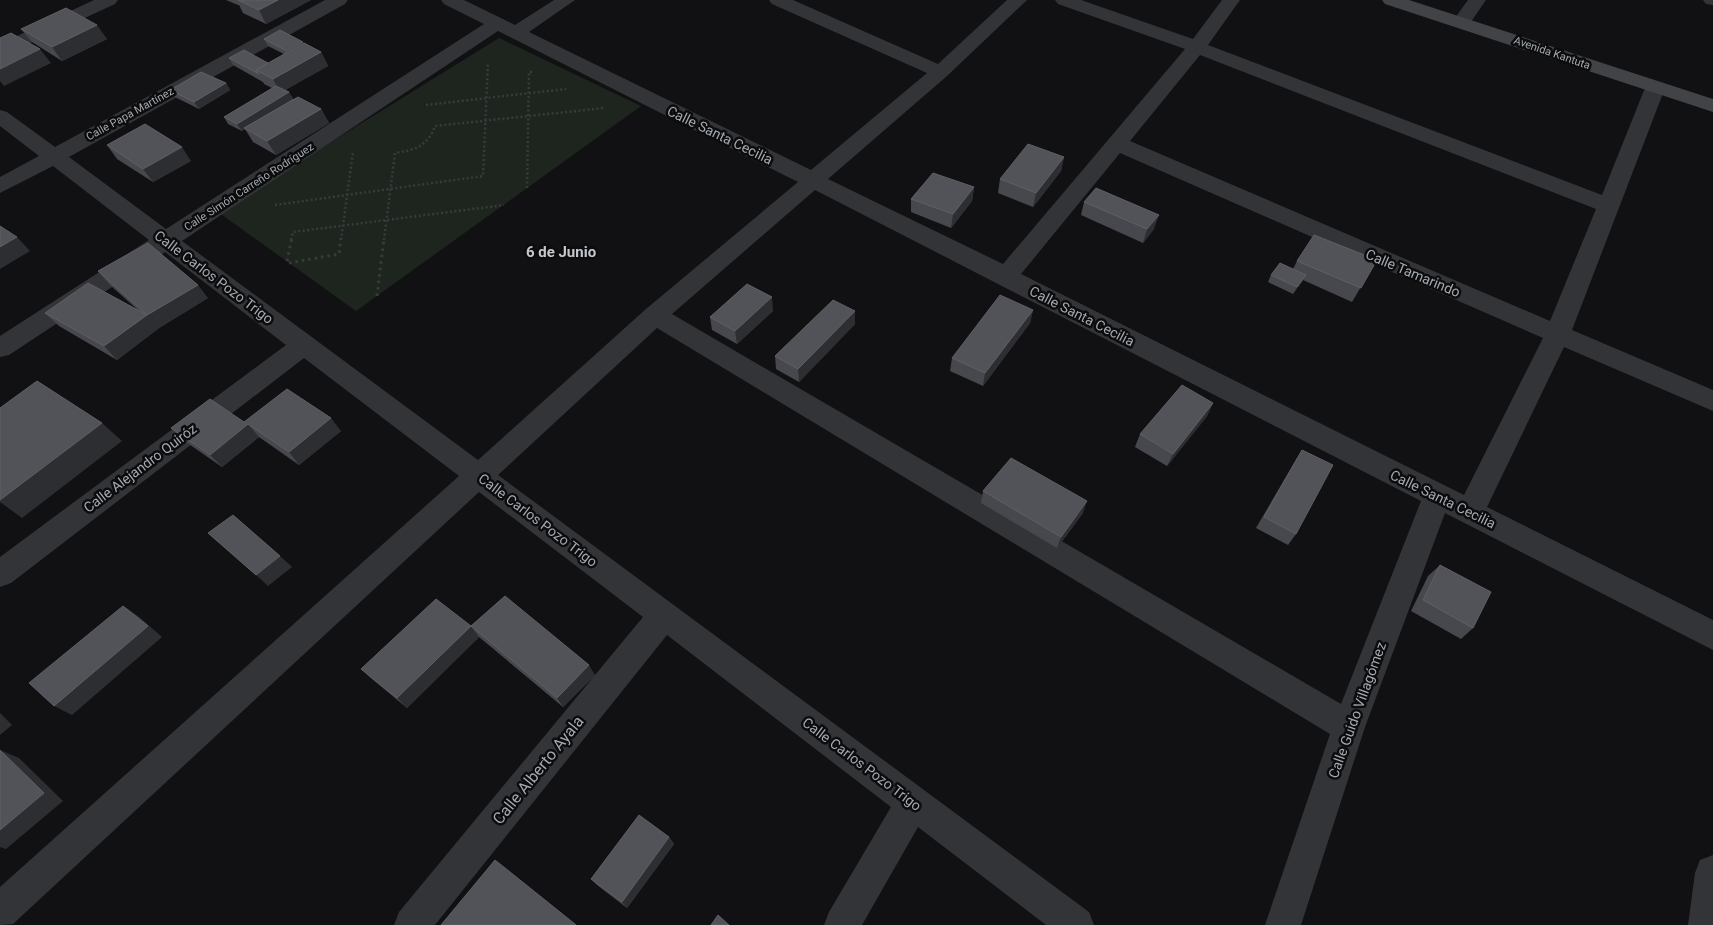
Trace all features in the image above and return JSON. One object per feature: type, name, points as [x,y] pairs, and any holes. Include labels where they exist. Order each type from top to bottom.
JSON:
[{"type":"street","points":[[0,51],[109,0]]},
{"type":"street","name":"Calle Papa Martínez","points":[[0,186],[339,0]]},
{"type":"street","name":"Calle Santa Cecilia","points":[[450,0],[1006,276],[1713,636]]},
{"type":"street","name":"Calle Simón Carreño Rodríguez","points":[[0,348],[506,28],[566,0]]},
{"type":"street","points":[[778,0],[940,72]]},
{"type":"street","points":[[0,911],[654,315],[940,72],[1018,0]]},
{"type":"street","points":[[1064,0],[1197,46],[1607,205]]},
{"type":"street","points":[[1006,276],[1197,46],[1231,0]]},
{"type":"street","name":"Avenida Kantuta","points":[[1391,0],[1713,106]]},
{"type":"street","points":[[1461,22],[1476,0]]},
{"type":"street","points":[[1470,512],[1557,335],[1655,88]]},
{"type":"street","name":"Calle Carlos Pozo Trigo","points":[[0,116],[1076,925]]},
{"type":"street","name":"Calle Tamarindo","points":[[1115,143],[1713,401]]},
{"type":"street","points":[[654,315],[1349,727]]},
{"type":"street","name":"Calle Alejandro Quiróz","points":[[0,574],[304,345]]},
{"type":"street","name":"Calle Guido Villagómez","points":[[1283,925],[1349,727],[1437,497]]},
{"type":"street","name":"Calle Alberto Ayala","points":[[412,925],[664,615]]},
{"type":"street","points":[[842,925],[913,802]]},
{"type":"street","points":[[1706,925],[1713,873]]},
{"type":"path","points":[[268,206],[483,176],[488,62]]},
{"type":"path","points":[[527,188],[529,72],[537,71]]},
{"type":"path","points":[[420,105],[567,88]]},
{"type":"path","points":[[378,296],[395,153],[416,150],[432,138],[435,126],[607,107]]},
{"type":"path","points":[[354,146],[346,195],[343,226],[339,254],[288,262],[293,232],[343,226],[386,221],[504,205]]},
{"type":"shaded area","points":[[499,38],[641,106],[356,311],[218,212]]},
{"type":"building","points":[[238,0],[278,0],[259,10]]},
{"type":"building","points":[[66,8],[97,25],[52,47],[21,29]]},
{"type":"building","points":[[280,30],[303,42],[287,51],[264,39]]},
{"type":"building","points":[[11,33],[40,49],[0,69],[0,38]]},
{"type":"building","points":[[304,43],[321,52],[273,79],[256,70]]},
{"type":"building","points":[[244,50],[268,63],[256,70],[259,74],[229,58]]},
{"type":"building","points":[[201,72],[226,83],[194,102],[170,90]]},
{"type":"building","points":[[276,86],[289,92],[237,124],[224,117]]},
{"type":"building","points":[[298,97],[321,109],[267,141],[244,128]]},
{"type":"building","points":[[145,124],[182,147],[143,169],[107,145]]},
{"type":"building","points":[[1028,144],[1064,157],[1036,193],[1000,179]]},
{"type":"building","points":[[933,173],[974,187],[953,214],[911,199]]},
{"type":"building","points":[[1096,188],[1159,215],[1147,229],[1084,202]]},
{"type":"building","points":[[0,226],[17,237],[0,247]]},
{"type":"building","points":[[1314,235],[1377,260],[1361,288],[1297,261]]},
{"type":"building","points":[[148,243],[198,285],[147,315],[98,271]]},
{"type":"building","points":[[1280,263],[1306,275],[1297,287],[1271,275]]},
{"type":"building","points":[[88,283],[147,315],[104,346],[45,313]]},
{"type":"building","points":[[747,284],[772,297],[735,331],[710,317]]},
{"type":"building","points":[[1000,295],[1033,310],[985,373],[952,358]]},
{"type":"building","points":[[833,300],[855,311],[798,369],[775,356]]},
{"type":"building","points":[[37,381],[102,423],[0,500],[0,408]]},
{"type":"building","points":[[1182,385],[1213,403],[1173,454],[1140,434]]},
{"type":"building","points":[[287,389],[331,418],[289,452],[248,424],[210,455],[171,428],[210,399],[244,422]]},
{"type":"building","points":[[1302,450],[1333,465],[1296,534],[1264,517]]},
{"type":"building","points":[[1011,458],[1087,501],[1061,537],[983,491]]},
{"type":"building","points":[[233,515],[280,556],[256,575],[208,533]]},
{"type":"building","points":[[1440,565],[1491,592],[1473,628],[1423,600]]},
{"type":"building","points":[[505,596],[589,665],[557,698],[471,626]]},
{"type":"building","points":[[436,599],[471,626],[397,698],[361,669]]},
{"type":"building","points":[[123,606],[148,626],[54,706],[29,683]]},
{"type":"building","points":[[0,750],[44,793],[0,830]]},
{"type":"building","points":[[639,815],[669,837],[622,902],[591,879]]},
{"type":"building","points":[[495,860],[576,925],[441,925]]},
{"type":"building","points":[[718,915],[729,925],[711,925]]},
{"type":"district","name":"6 de Junio","points":[[561,252]]}]
